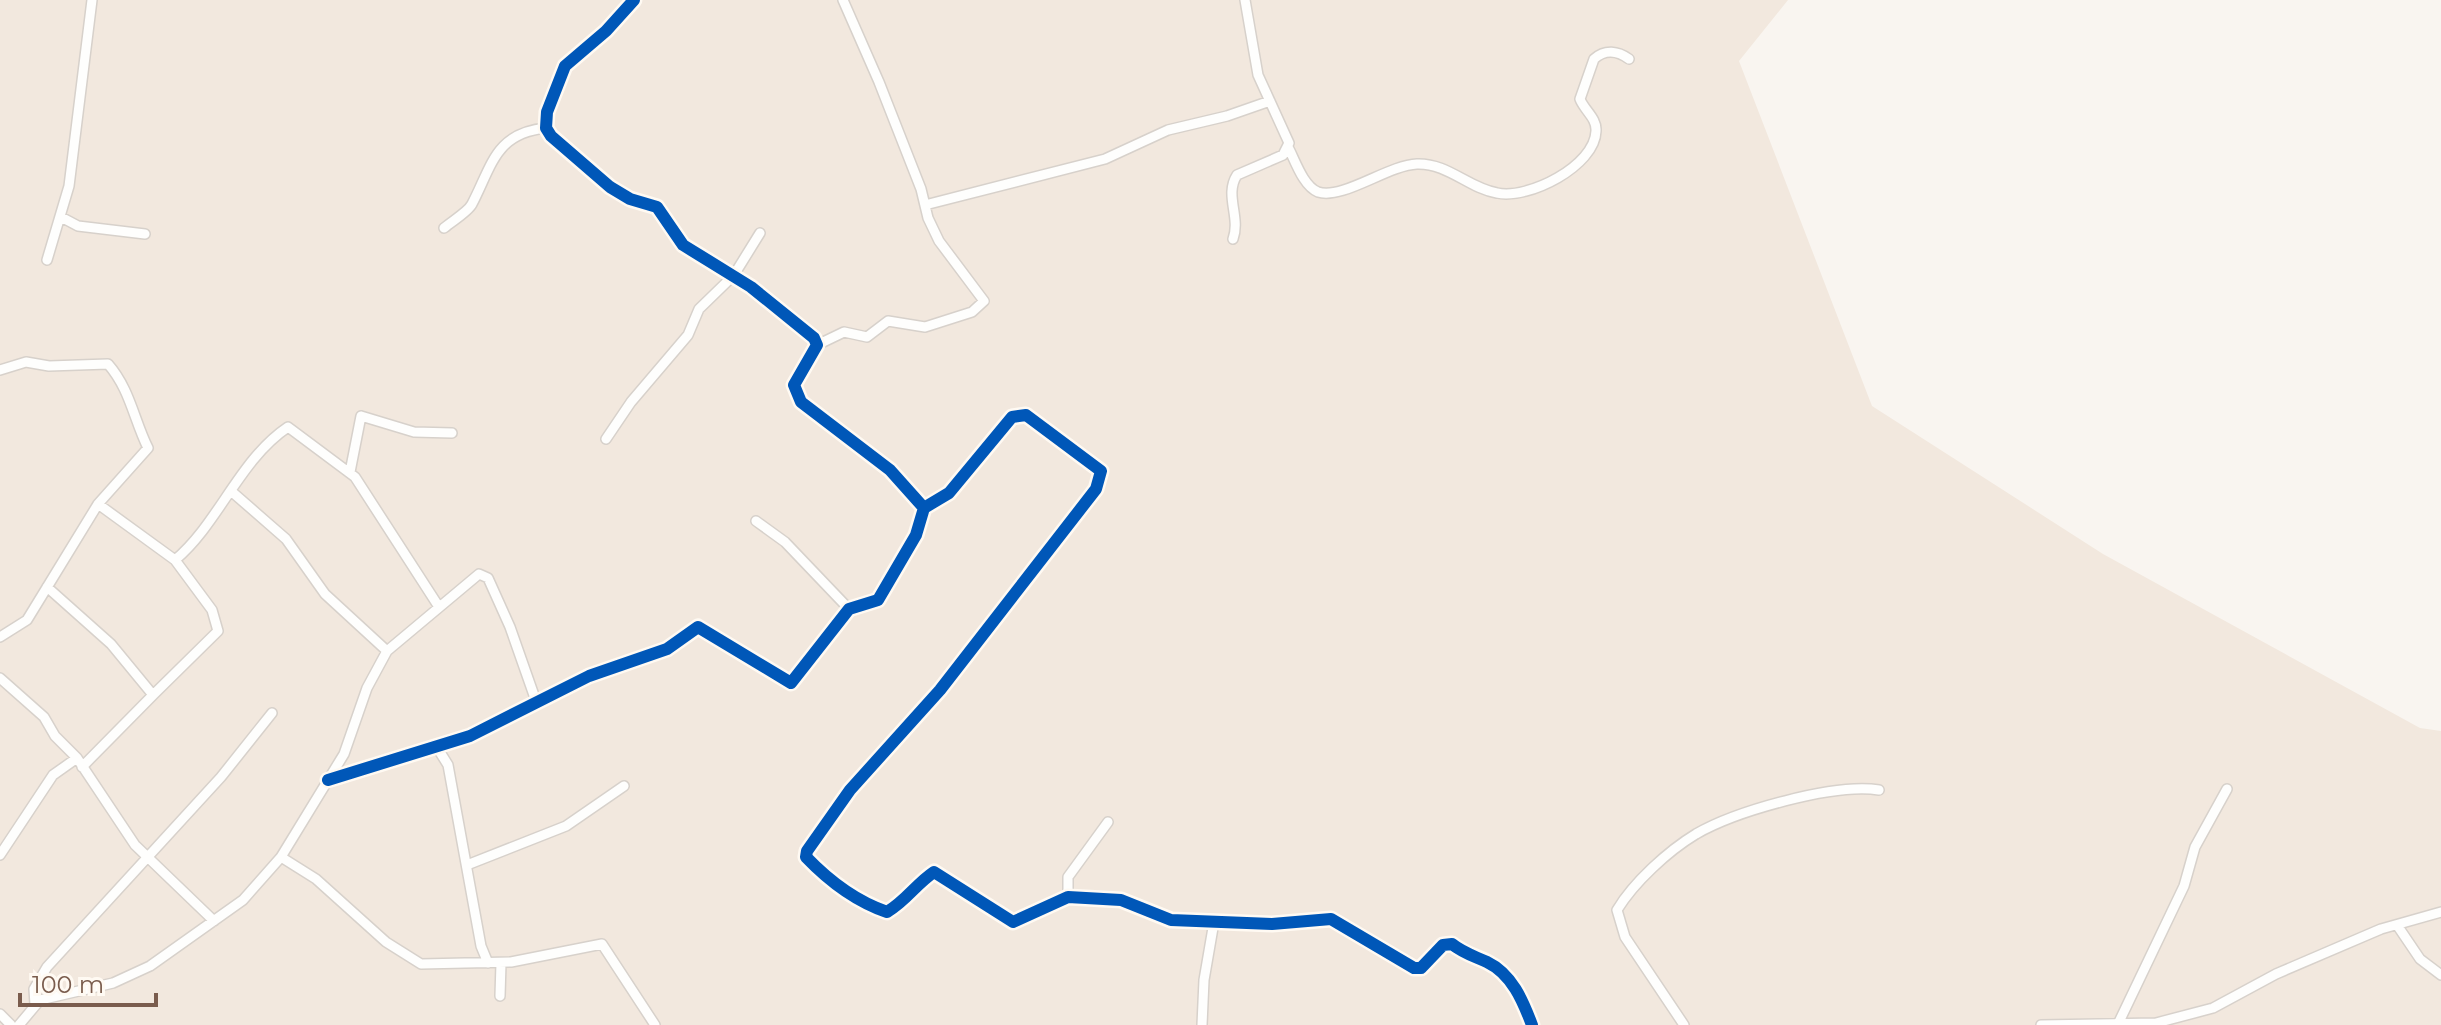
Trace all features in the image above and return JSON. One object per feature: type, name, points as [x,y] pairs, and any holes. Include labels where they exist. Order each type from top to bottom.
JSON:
[{"type":"street","points":[[47,260],[69,186],[92,0]]},
{"type":"street","points":[[634,0],[606,31],[565,66],[552,95],[546,128],[551,136],[610,187],[630,199],[657,207],[683,245],[734,275],[805,330],[817,345]]},
{"type":"street","points":[[843,0],[875,71],[939,241],[983,298],[980,308],[925,327],[888,321],[867,337],[844,332],[817,345],[794,385],[801,402],[890,470],[924,508]]},
{"type":"street","points":[[1245,0],[1258,75],[1288,147],[1309,185],[1318,192],[1339,191],[1386,171],[1417,164],[1440,167],[1499,194],[1528,192],[1573,169],[1583,161],[1594,142],[1596,124],[1580,99],[1594,59],[1607,52],[1621,53],[1629,59]]},
{"type":"street","points":[[925,205],[1105,159],[1168,130],[1227,116],[1270,101]]},
{"type":"street","points":[[444,228],[470,208],[501,147],[516,134],[546,128]]},
{"type":"street","points":[[1233,239],[1237,227],[1230,193],[1237,175],[1283,155],[1288,147]]},
{"type":"street","points":[[61,217],[78,226],[145,234]]},
{"type":"street","points":[[606,439],[688,335],[699,309],[734,275],[760,233]]},
{"type":"street","points":[[0,370],[26,362],[49,366],[105,363],[111,366],[129,395],[140,436],[148,448],[98,504],[27,620],[0,637]]},
{"type":"street","points":[[328,780],[438,749],[492,727],[536,701],[589,676],[667,649],[698,627],[791,683],[849,609],[878,600],[916,535],[924,508],[949,493],[1012,417],[1026,415],[1101,471],[1096,489],[914,721],[850,790],[806,857],[838,886],[868,906],[887,912],[903,903],[918,883],[934,872],[1013,922],[1068,897],[1121,900],[1171,920],[1293,923],[1331,919],[1414,968],[1421,968],[1443,945],[1452,944],[1467,955],[1490,964],[1516,988],[1532,1025]]},
{"type":"street","points":[[350,472],[361,416],[384,426],[414,432],[452,433]]},
{"type":"street","points":[[175,560],[190,548],[231,491],[276,436],[288,427],[350,472],[383,517],[439,607]]},
{"type":"street","points":[[231,491],[286,539],[325,594],[387,651]]},
{"type":"street","points":[[0,855],[53,775],[80,762],[218,631],[212,610],[175,560],[98,504]]},
{"type":"street","points":[[756,521],[785,542],[849,609]]},
{"type":"street","points":[[19,1025],[35,1005],[63,993],[113,983],[150,966],[243,900],[281,857],[344,754],[367,688],[387,651],[479,574],[488,578],[510,627],[536,701]]},
{"type":"street","points":[[47,587],[111,644],[153,695]]},
{"type":"street","points":[[0,678],[44,717],[55,736],[80,762],[135,845],[214,921]]},
{"type":"street","points":[[35,1005],[32,997],[34,989],[47,967],[221,777],[272,713]]},
{"type":"street","points":[[438,749],[448,765],[481,946],[488,963]]},
{"type":"street","points":[[467,865],[566,826],[624,786]]},
{"type":"street","points":[[2118,1024],[2184,886],[2195,847],[2227,789]]},
{"type":"street","points":[[1684,1025],[1625,937],[1619,922],[1617,910],[1631,889],[1680,846],[1710,827],[1811,794],[1879,790]]},
{"type":"street","points":[[1068,897],[1068,877],[1108,822]]},
{"type":"street","points":[[281,857],[316,879],[386,942],[421,964],[501,963],[602,944],[655,1025]]},
{"type":"street","points":[[2041,1025],[2156,1023],[2213,1008],[2276,974],[2397,925],[2441,912]]},
{"type":"street","points":[[1202,1025],[1204,980],[1214,922]]},
{"type":"street","points":[[2397,925],[2420,959],[2441,975]]},
{"type":"street","points":[[500,996],[501,963]]},
{"type":"street","points":[[0,1014],[11,1025]]},
{"type":"shaded area","points":[[0,0],[1788,0],[1739,61],[1872,406],[2103,554],[2420,728],[2441,731],[2441,1025],[0,1025]]},
{"type":"cycle path","points":[[328,780],[470,736],[589,676],[667,649],[698,627],[791,683],[849,609],[878,600],[916,535],[924,508],[890,470],[801,402],[794,385],[817,345],[814,338],[751,287],[683,245],[657,207],[630,199],[610,187],[551,136],[546,128],[547,112],[565,66],[606,31],[634,0]]},
{"type":"cycle path","points":[[924,508],[949,493],[1012,417],[1026,415],[1101,471],[1096,489],[940,690],[850,790],[807,851],[806,857],[824,874],[853,896],[887,912],[934,872],[1013,922],[1068,897],[1121,900],[1171,920],[1272,924],[1331,919],[1414,968],[1421,968],[1443,945],[1452,944],[1496,967],[1510,981],[1532,1025]]}]
